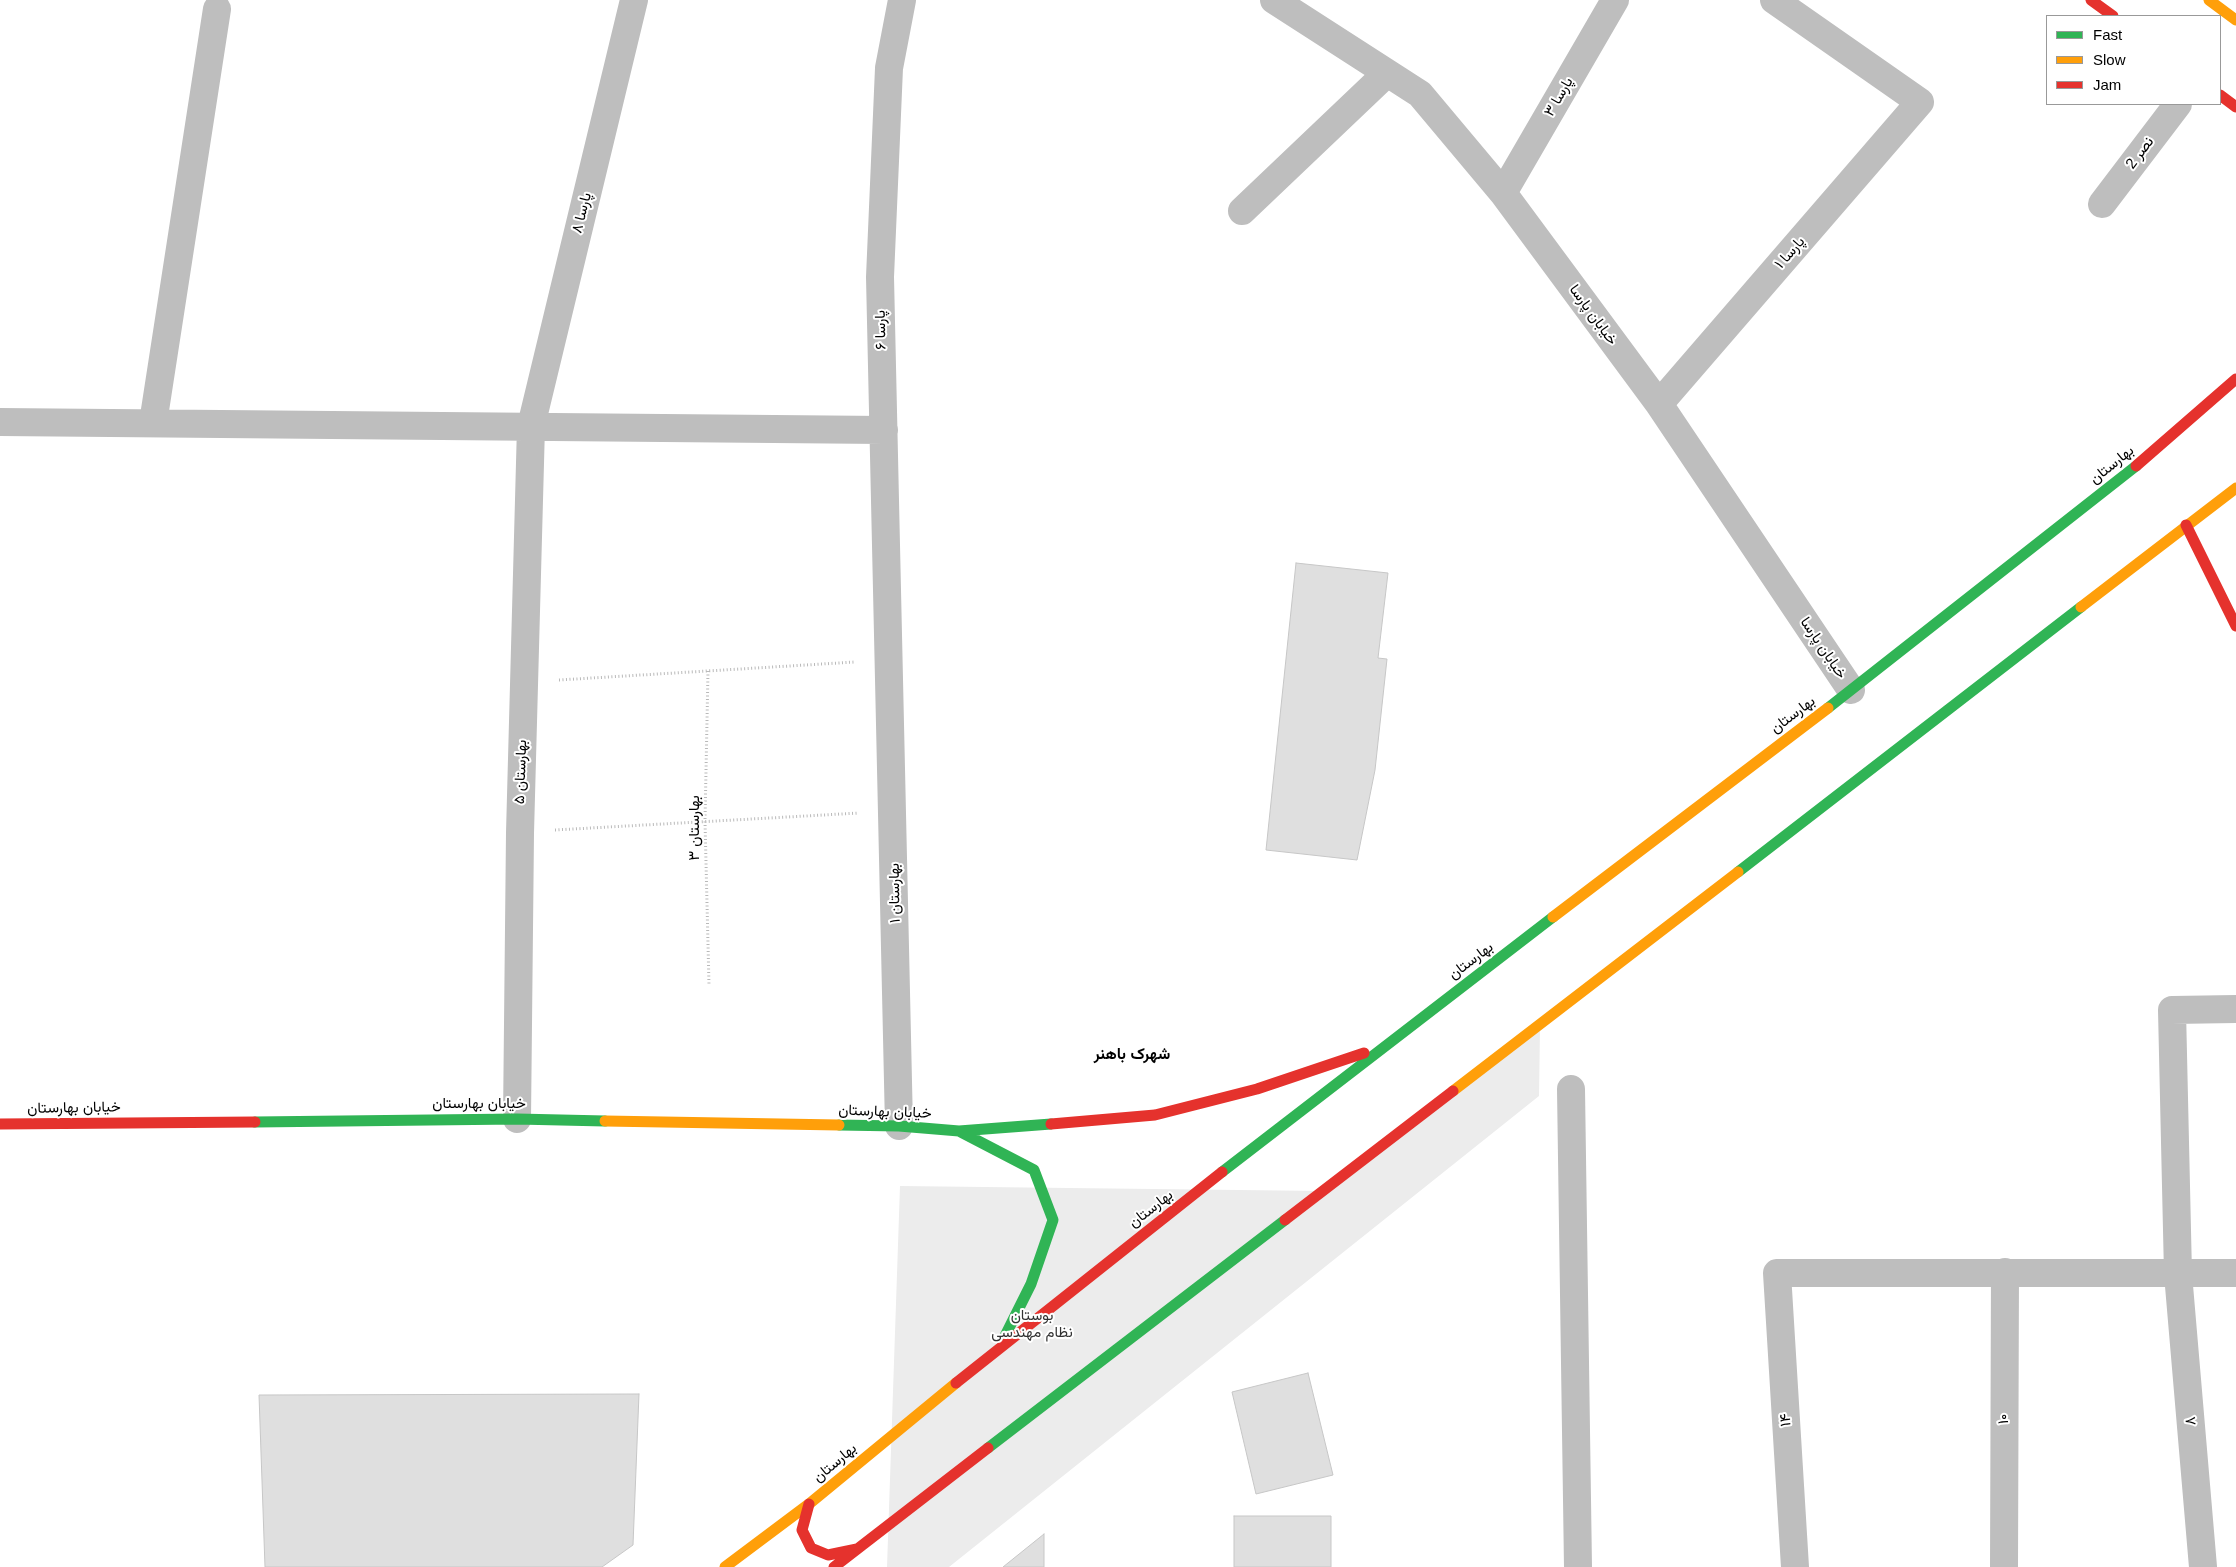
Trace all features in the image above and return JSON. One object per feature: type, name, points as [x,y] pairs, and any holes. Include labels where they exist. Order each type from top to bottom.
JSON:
[{"type":"street","name":"۸ پارسا","points":[[530,426],[634,0]]},
{"type":"street","name":"پارسا ۶","points":[[888,660],[880,277],[889,68],[902,0]]},
{"type":"street","name":"خیابان پارسا","points":[[1274,0],[1420,94],[1504,193],[1659,404],[1851,690]]},
{"type":"street","name":"پارسا ۳","points":[[1504,193],[1615,0]]},
{"type":"street","name":"پارسا ۱","points":[[1659,404],[1920,102],[1774,0]]},
{"type":"street","points":[[2091,0],[2112,15]]},
{"type":"street","points":[[2209,0],[2236,20]]},
{"type":"street","points":[[153,423],[217,9]]},
{"type":"street","points":[[1242,211],[1387,73]]},
{"type":"street","points":[[2221,96],[2236,107]]},
{"type":"street","name":"نصر 2","points":[[2102,204],[2177,105]]},
{"type":"street","name":"بهارستان","points":[[725,1567],[810,1504],[1000,1346],[1383,1046],[1851,690],[2140,463],[2236,379]]},
{"type":"street","points":[[0,422],[884,430]]},
{"type":"street","name":"بهارستان ۵","points":[[516,1119],[520,833],[530,426]]},
{"type":"street","points":[[834,1567],[2236,488]]},
{"type":"street","points":[[2186,525],[2236,626]]},
{"type":"street","name":"بهارستان ۱","points":[[888,660],[899,1126]]},
{"type":"street","name":"۸","points":[[2203,1567],[2178,1274],[2172,1010],[2236,1009]]},
{"type":"street","points":[[959,1131],[1155,1114],[1257,1089],[1383,1046]]},
{"type":"street","points":[[1571,1089],[1578,1567]]},
{"type":"street","name":"خیابان بهارستان","points":[[0,1124],[516,1119],[899,1126],[959,1131]]},
{"type":"street","points":[[959,1131],[1034,1170],[1053,1220],[1031,1284],[1000,1346]]},
{"type":"street","name":"۱۴","points":[[1795,1567],[1777,1272],[2005,1272]]},
{"type":"street","points":[[2005,1272],[2236,1273]]},
{"type":"street","name":"۱۰","points":[[2004,1567],[2005,1272]]},
{"type":"street","points":[[810,1504],[802,1530],[811,1548],[828,1555],[856,1549]]},
{"type":"path","points":[[524,682],[888,660]]},
{"type":"path","name":"بهارستان ۳","points":[[708,670],[705,821],[709,986]]},
{"type":"path","points":[[520,833],[893,811]]},
{"type":"green space","name":"بوستان نظام مهندسی","points":[[1540,1028],[1539,1096],[949,1567],[887,1567],[900,1186],[1323,1191]]},
{"type":"building","points":[[1296,563],[1388,573],[1378,658],[1387,659],[1375,770],[1357,860],[1266,850]]},
{"type":"building","points":[[1308,1373],[1333,1475],[1256,1494],[1232,1392]]},
{"type":"building","points":[[639,1394],[633,1545],[602,1567],[265,1567],[259,1395]]},
{"type":"building","points":[[1234,1516],[1331,1516],[1331,1567],[1234,1567]]},
{"type":"building","points":[[1044,1534],[1044,1567],[1003,1567]]},
{"type":"traffic: fast","points":[[1828,708],[2136,466]]},
{"type":"traffic: fast","points":[[1738,872],[2081,607]]},
{"type":"traffic: fast","points":[[1222,1172],[1553,917]]},
{"type":"traffic: fast","points":[[255,1122],[517,1119],[605,1121]]},
{"type":"traffic: fast","points":[[839,1125],[899,1126],[959,1131],[1051,1124]]},
{"type":"traffic: fast","points":[[959,1131],[1034,1170],[1053,1220],[1031,1284],[1003,1340]]},
{"type":"traffic: fast","points":[[988,1448],[1285,1220]]},
{"type":"traffic: slow","points":[[2209,0],[2236,20]]},
{"type":"traffic: slow","points":[[2081,607],[2236,488]]},
{"type":"traffic: slow","points":[[1553,917],[1828,708]]},
{"type":"traffic: slow","points":[[1453,1091],[1738,872]]},
{"type":"traffic: slow","points":[[605,1121],[839,1125]]},
{"type":"traffic: slow","points":[[725,1567],[809,1504],[956,1383]]},
{"type":"traffic: jam","points":[[2091,0],[2112,15]]},
{"type":"traffic: jam","points":[[2221,96],[2236,107]]},
{"type":"traffic: jam","points":[[2136,466],[2236,379]]},
{"type":"traffic: jam","points":[[2186,525],[2236,626]]},
{"type":"traffic: jam","points":[[1051,1124],[1155,1115],[1257,1089],[1364,1053]]},
{"type":"traffic: jam","points":[[1285,1220],[1453,1091]]},
{"type":"traffic: jam","points":[[0,1124],[255,1122]]},
{"type":"traffic: jam","points":[[956,1383],[1222,1172]]},
{"type":"traffic: jam","points":[[834,1567],[988,1448]]},
{"type":"traffic: jam","points":[[809,1504],[802,1530],[811,1548],[828,1555],[857,1549]]},
{"type":"district","name":"شهرک باهنر","points":[[1132,1055]]}]
